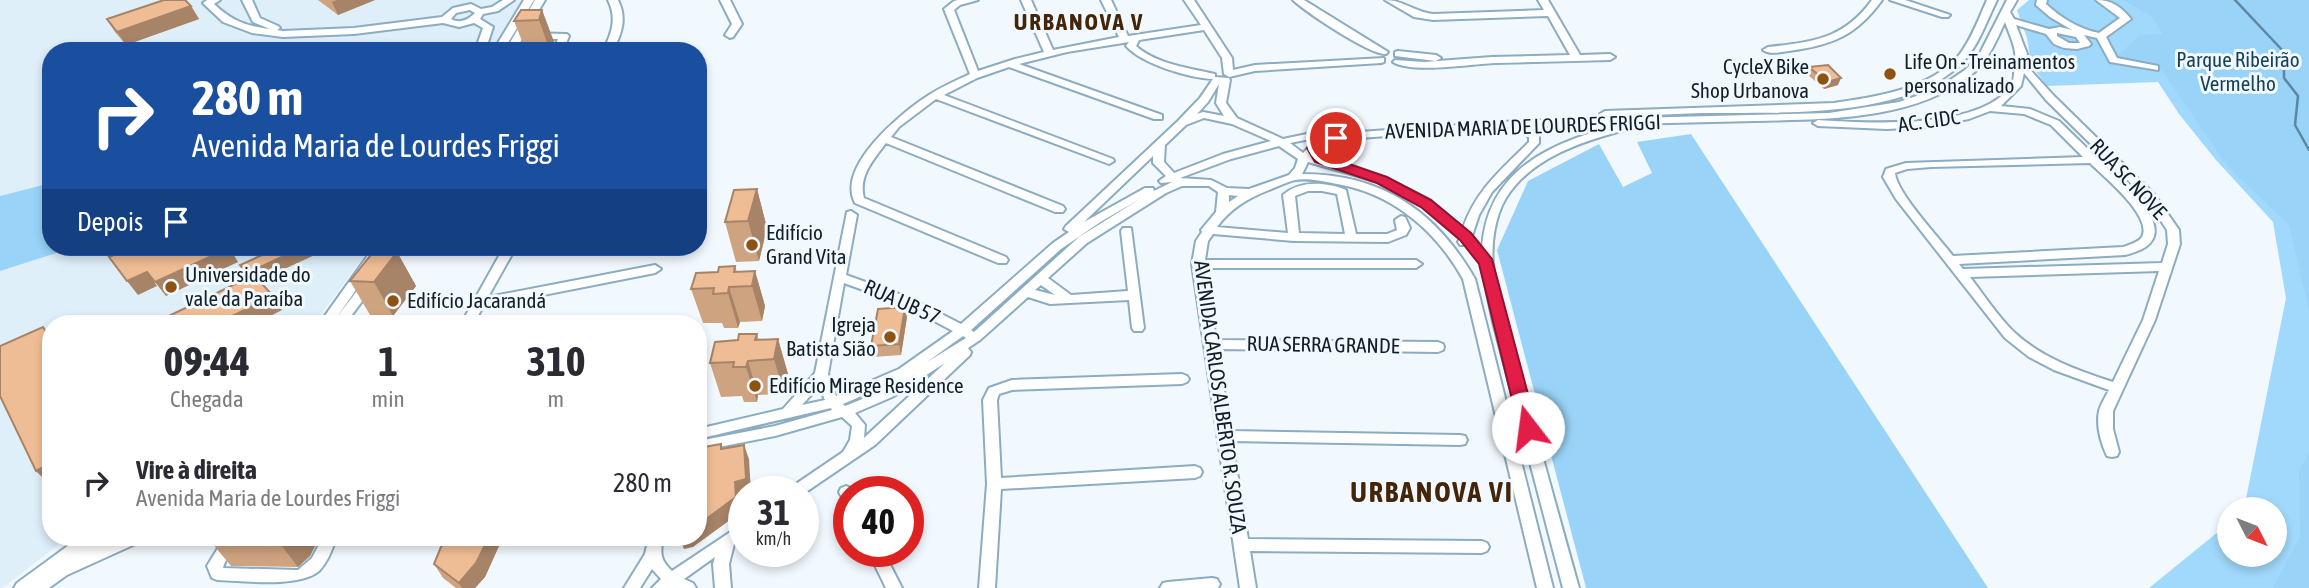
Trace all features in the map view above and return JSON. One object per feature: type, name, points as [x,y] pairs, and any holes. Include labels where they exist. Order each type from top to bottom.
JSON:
[{"type":"street","points":[[215,0],[208,3],[224,21],[258,31],[289,35],[447,17],[470,0]]},
{"type":"street","points":[[247,0],[252,16],[260,23],[293,31],[447,17]]},
{"type":"street","points":[[460,9],[495,9],[509,0]]},
{"type":"street","points":[[503,42],[529,0]]},
{"type":"street","points":[[515,42],[540,0]]},
{"type":"street","points":[[611,42],[619,22],[619,10],[613,0]]},
{"type":"street","points":[[725,0],[737,24],[730,35]]},
{"type":"street","points":[[972,0],[957,3],[949,9],[975,75]]},
{"type":"street","points":[[1026,0],[1050,54]]},
{"type":"street","points":[[1106,0],[1132,43],[1192,73],[1221,75],[1255,68],[1382,56]]},
{"type":"street","points":[[1057,246],[1068,232],[1182,123],[1204,100],[1221,75],[1227,58],[1189,0]]},
{"type":"street","points":[[1390,0],[1417,15],[1433,17],[1552,13]]},
{"type":"street","points":[[1543,0],[1576,57]]},
{"type":"street","points":[[1768,50],[1807,45],[1841,36],[1863,21],[1877,0]]},
{"type":"street","points":[[1895,0],[1945,15]]},
{"type":"street","name":"AVENIDA MARIA DE LOURDES FRIGGI","points":[[969,334],[1057,246],[1098,218],[1210,163],[1279,141],[1350,128],[1422,122],[1789,108],[1885,97],[1925,84],[1956,63],[1968,49],[1992,0]]},
{"type":"street","name":"AVENIDA MARIA DE LOURDES FRIGGI","points":[[1293,177],[1304,158],[1324,141],[1359,135],[1518,124],[1854,114],[1902,106],[1930,96],[1961,79],[1976,66],[2009,17],[2012,0]]},
{"type":"street","points":[[2042,0],[2044,8],[2106,47]]},
{"type":"street","points":[[2083,35],[2101,36],[2126,19],[2101,0]]},
{"type":"street","points":[[1307,2],[1389,63],[1398,58],[1423,65],[1610,57]]},
{"type":"street","points":[[447,17],[449,24],[458,25],[479,10]]},
{"type":"street","points":[[479,10],[488,27],[483,42]]},
{"type":"street","points":[[2009,17],[2052,33],[2054,40],[2067,46],[2086,44],[2083,35]]},
{"type":"street","points":[[2009,17],[2020,36],[2024,67]]},
{"type":"street","points":[[1002,260],[859,200],[856,194],[858,179],[883,138],[906,115],[935,95],[975,75],[1050,54],[1098,45],[1132,43],[1205,27]]},
{"type":"street","points":[[519,36],[564,36],[562,42]]},
{"type":"street","points":[[2101,36],[2110,57],[2118,62],[2154,68]]},
{"type":"street","points":[[1009,64],[1157,117]]},
{"type":"street","name":"AC. CIDC","points":[[1755,119],[1908,127],[1952,121],[1991,108],[2011,92],[2024,67]]},
{"type":"street","name":"RUA SC NOVE","points":[[2024,67],[2050,98],[2158,205],[2173,230],[2174,238],[2149,320],[2115,387],[2106,411],[2106,429],[2112,452]]},
{"type":"street","points":[[1221,75],[1221,103],[1234,121]]},
{"type":"street","points":[[935,95],[1109,161]]},
{"type":"street","points":[[1951,260],[2125,251],[2145,242],[2150,229],[2140,206],[2064,129],[2046,118],[2026,111],[1991,108]]},
{"type":"street","points":[[1182,123],[1203,115],[1234,121],[1279,141],[1304,158],[1382,180],[1446,218],[1487,263]]},
{"type":"street","points":[[1571,588],[1499,322],[1487,263],[1492,223],[1498,204],[1536,162],[1591,136],[1647,122]]},
{"type":"street","points":[[1461,261],[1465,236],[1473,215],[1488,190],[1534,143],[1534,136],[1518,124]]},
{"type":"street","points":[[883,138],[1059,209]]},
{"type":"street","points":[[1160,145],[1158,163],[1176,181]]},
{"type":"street","points":[[1314,148],[1324,161],[1349,170]]},
{"type":"street","points":[[2112,159],[1906,166],[1890,171],[1889,177],[1900,197],[2009,335],[2029,353],[2074,374],[2115,387]]},
{"type":"street","points":[[1210,163],[1208,171],[1211,183],[1224,191],[1250,193],[1293,177],[1339,178],[1390,197],[1428,222],[1445,239],[1461,261],[1469,279],[1545,588]]},
{"type":"street","name":"AVENIDA MARIA DE LOURDES FRIGGI","points":[[969,334],[1109,222],[1176,181],[1211,183]]},
{"type":"street","points":[[1294,237],[1289,195],[1306,188],[1328,188],[1342,192],[1351,237]]},
{"type":"street","points":[[1222,212],[1224,191]]},
{"type":"street","name":"AVENIDA CARLOS ALBERTO R. SOUZA","points":[[1248,588],[1209,344],[1198,251],[1207,230],[1222,212],[1250,193]]},
{"type":"street","points":[[787,414],[821,374],[851,215]]},
{"type":"street","points":[[1446,218],[1473,215]]},
{"type":"street","points":[[1207,230],[1294,237],[1398,236],[1404,229],[1401,220]]},
{"type":"street","points":[[2150,229],[2174,238]]},
{"type":"street","points":[[1127,230],[1138,328]]},
{"type":"street","points":[[331,315],[374,256]]},
{"type":"street","points":[[345,315],[387,256]]},
{"type":"street","points":[[473,315],[505,256]]},
{"type":"street","points":[[1198,264],[1416,264]]},
{"type":"street","points":[[1963,274],[2165,267]]},
{"type":"street","points":[[480,303],[655,269]]},
{"type":"street","name":"RUA UB 57","points":[[840,277],[906,301],[969,334]]},
{"type":"street","points":[[1039,278],[1067,298]]},
{"type":"street","points":[[1025,291],[1050,300],[1135,295]]},
{"type":"street","points":[[707,432],[833,402],[904,372],[969,334]]},
{"type":"street","points":[[707,444],[775,431],[846,411],[887,394],[969,334]]},
{"type":"street","points":[[818,476],[897,418],[965,352],[969,334]]},
{"type":"street","name":"RUA SERRA GRANDE","points":[[1209,344],[1437,347]]},
{"type":"street","points":[[821,374],[833,402],[856,419],[859,431],[857,441],[848,455]]},
{"type":"street","points":[[987,588],[994,484],[990,400],[994,391],[1012,385],[1182,379]]},
{"type":"street","points":[[1225,436],[1460,440]]},
{"type":"street","points":[[994,484],[1195,472]]},
{"type":"street","points":[[666,584],[727,541]]},
{"type":"street","points":[[723,588],[722,564],[727,541]]},
{"type":"street","points":[[1241,545],[1482,547]]},
{"type":"street","points":[[22,588],[79,546]]},
{"type":"street","points":[[37,588],[94,546]]},
{"type":"street","points":[[58,572],[117,546]]},
{"type":"street","points":[[227,546],[215,566],[217,574],[294,577],[306,575],[314,569],[326,546]]},
{"type":"street","points":[[632,588],[653,555],[654,546]]},
{"type":"street","points":[[653,555],[666,584]]},
{"type":"street","points":[[884,567],[894,588]]},
{"type":"street","points":[[666,584],[688,588]]},
{"type":"street","points":[[1168,588],[1212,584]]},
{"type":"shaded area","name":"Universidade do vale da Paraíba","points":[[0,0],[521,0],[519,8],[498,42],[42,42],[42,256],[364,256],[321,315],[42,315],[42,546],[57,546],[0,588]]},
{"type":"green space","name":"Parque Ribeirão Vermelho","points":[[2029,0],[2309,0],[2309,588],[2149,588],[2217,533],[2217,567],[2287,567],[2287,497],[2246,497],[2286,298],[2273,222],[2216,160],[2179,114],[2158,82],[2047,86],[2031,65],[2027,38],[2017,10]]},
{"type":"green space","points":[[2123,0],[2309,0],[2309,311],[2289,225],[2228,167],[2163,72],[2155,66],[2134,65],[2118,55],[2140,35],[2163,34],[2151,16]]},
{"type":"green space","points":[[1691,134],[1988,588],[1586,588],[1497,250],[1528,181],[1599,144],[1623,187],[1652,173],[1637,142]]},
{"type":"green space","points":[[42,185],[42,256],[47,256],[0,271],[0,196]]},
{"type":"green space","points":[[2309,452],[2309,588],[2273,588],[2284,567],[2287,567],[2287,561],[2300,536],[2299,471]]},
{"type":"building","points":[[164,0],[185,0],[191,6],[117,32],[107,19]]},
{"type":"building","points":[[521,10],[542,10],[539,20],[514,21]]},
{"type":"building","points":[[1828,65],[1841,78],[1827,82],[1809,67]]},
{"type":"building","points":[[757,189],[748,221],[725,222],[734,190]]},
{"type":"building","points":[[212,256],[155,282],[147,272],[127,281],[109,257]]},
{"type":"building","points":[[260,256],[284,256],[247,273],[240,265]]},
{"type":"building","points":[[370,256],[394,256],[374,282],[350,281]]},
{"type":"building","points":[[735,266],[734,272],[755,271],[752,286],[729,287],[728,293],[713,294],[714,288],[691,289],[696,273],[718,272],[719,267]]},
{"type":"building","points":[[254,275],[273,296],[234,315],[171,315]]},
{"type":"building","points":[[905,307],[899,344],[871,346],[878,309]]},
{"type":"building","points":[[42,327],[42,468],[36,471],[0,396],[0,346]]},
{"type":"building","points":[[739,334],[757,334],[755,340],[778,339],[774,359],[748,361],[746,367],[733,367],[734,362],[710,363],[715,342],[738,340]]},
{"type":"building","points":[[721,444],[721,449],[744,445],[746,476],[728,476],[728,503],[707,518],[707,446]]},
{"type":"building","points":[[441,546],[484,546],[476,563],[459,583],[434,564]]},
{"type":"waterway","points":[[2235,0],[2284,52],[2284,78],[2298,96],[2295,125],[2309,150]]},
{"type":"place","name":"Life On - Treinamentos personalizado","points":[[1890,74]]},
{"type":"place","name":"CycleX Bike Shop Urbanova","points":[[1823,79]]},
{"type":"place","name":"Edifício Grand Vita","points":[[752,245]]},
{"type":"place","name":"Universidade do vale da Paraíba","points":[[171,287]]},
{"type":"place","name":"Edifício Jacarandá","points":[[393,301]]},
{"type":"place","name":"Igreja Batista Sião","points":[[890,337]]},
{"type":"place","name":"Edifício Mirage Residence","points":[[755,386]]},
{"type":"district","name":"URBANOVA V","points":[[1079,22]]},
{"type":"district","name":"URBANOVA VI","points":[[1432,492]]},
{"type":"route","points":[[1336,138],[1319,143],[1314,148],[1320,159],[1382,180],[1426,203],[1465,236],[1487,263],[1499,322],[1528,428]]}]
